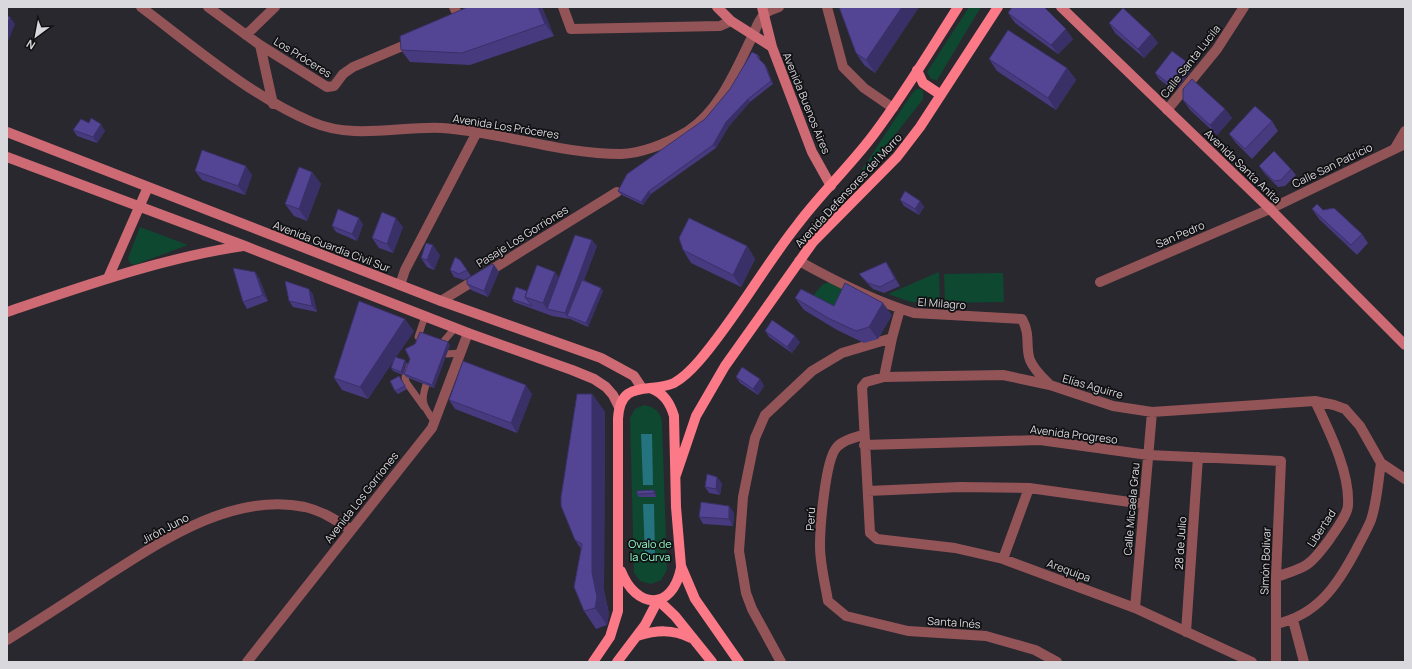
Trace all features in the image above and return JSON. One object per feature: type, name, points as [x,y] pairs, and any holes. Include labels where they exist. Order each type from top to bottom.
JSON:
[{"type":"main road","name":"Avenida Buenos Aires","points":[[717,7],[731,21],[772,47],[812,152],[831,186]]},
{"type":"main road","name":"Avenida Defensores del Morro","points":[[618,407],[624,397],[631,392],[674,383],[697,363],[735,314],[798,224],[855,159],[893,108],[958,7]]},
{"type":"main road","name":"Avenida Defensores del Morro","points":[[676,475],[689,433],[705,399],[725,366],[799,262],[829,224],[897,157],[920,127],[998,7]]},
{"type":"main road","name":"Avenida Santa Anita","points":[[1061,7],[1270,208],[1405,345]]},
{"type":"main road","points":[[762,11],[772,47]]},
{"type":"main road","points":[[917,70],[923,83],[941,95]]},
{"type":"main road","name":"Avenida Guardia Civil Sur","points":[[7,132],[441,301],[601,358],[634,376],[646,388]]},
{"type":"main road","points":[[7,157],[244,246],[455,328],[594,379],[606,387],[613,395],[618,407],[619,596],[616,624],[610,637],[593,662]]},
{"type":"main road","points":[[108,278],[148,187]]},
{"type":"main road","points":[[7,312],[108,278],[210,251],[244,246]]},
{"type":"main road","name":"Avenida Defensores del Morro","points":[[646,388],[664,396],[670,404],[674,416],[676,506],[681,566],[695,600],[739,662]]},
{"type":"main road","points":[[619,566],[626,585],[641,598],[658,600],[693,638],[712,662]]},
{"type":"main road","name":"Avenida Defensores del Morro","points":[[658,600],[665,597],[675,587],[681,566]]},
{"type":"main road","points":[[617,662],[649,619],[658,600]]},
{"type":"main road","points":[[637,636],[666,630],[693,638]]},
{"type":"street","name":"Avenida Los Próceres","points":[[141,7],[273,104],[311,122],[339,130],[357,132],[441,128],[476,132],[578,151],[622,154],[650,148],[687,131],[700,122],[715,105],[730,82],[753,36],[762,11]]},
{"type":"street","name":"Los Próceres","points":[[208,7],[260,45],[324,86],[330,87],[343,74],[354,67],[420,39]]},
{"type":"street","points":[[246,35],[275,7]]},
{"type":"street","points":[[454,7],[461,22]]},
{"type":"street","points":[[563,7],[571,29],[720,26],[731,21]]},
{"type":"street","points":[[762,11],[779,7]]},
{"type":"street","points":[[827,7],[844,67],[864,88],[893,108]]},
{"type":"street","name":"Calle Santa Lucila","points":[[1167,110],[1218,49],[1244,7]]},
{"type":"street","points":[[260,45],[273,104]]},
{"type":"street","points":[[1400,146],[1405,131]]},
{"type":"street","points":[[400,285],[405,270],[476,132]]},
{"type":"street","name":"Calle San Patricio","points":[[1270,208],[1400,146]]},
{"type":"street","name":"Pasaje Los Gorriones","points":[[441,301],[617,192]]},
{"type":"street","name":"San Pedro","points":[[1100,282],[1270,208]]},
{"type":"street","name":"El Milagro","points":[[799,262],[828,278],[900,309],[914,313],[1022,319],[1027,328],[1030,359],[1038,372],[1050,385]]},
{"type":"street","points":[[884,377],[900,309]]},
{"type":"street","name":"Avenida Los Gorriones","points":[[247,662],[432,428],[468,332]]},
{"type":"street","points":[[781,662],[752,608],[746,593],[739,551],[743,497],[755,438],[765,415],[812,372],[842,353],[892,338]]},
{"type":"street","name":"Elías Aguirre","points":[[864,440],[862,387],[866,382],[884,377],[1003,375],[1050,385],[1113,406],[1152,412],[1315,401],[1334,405],[1345,409],[1360,426],[1380,463]]},
{"type":"street","name":"Libertad","points":[[1276,577],[1300,569],[1314,561],[1339,525],[1348,507],[1343,468],[1315,401]]},
{"type":"street","name":"Calle Micaela Grau","points":[[1135,608],[1152,412]]},
{"type":"street","name":"Perú","points":[[846,616],[828,601],[820,547],[823,501],[831,458],[836,448],[854,437],[864,440]]},
{"type":"street","points":[[864,440],[868,491],[960,487],[1029,488],[1144,504]]},
{"type":"street","name":"Avenida Progreso","points":[[864,440],[1040,440],[1148,455],[1198,456],[1281,461]]},
{"type":"street","name":"28 de Julio","points":[[1186,632],[1198,456]]},
{"type":"street","name":"Simón Bolívar","points":[[1276,662],[1276,577],[1281,461]]},
{"type":"street","points":[[1276,624],[1293,620],[1321,601],[1342,576],[1371,520],[1375,503],[1380,463],[1405,479]]},
{"type":"street","points":[[1003,559],[1029,488]]},
{"type":"street","name":"Arequipa","points":[[868,491],[870,534],[877,539],[955,548],[1003,559],[1135,608],[1252,662]]},
{"type":"street","name":"Jirón Juno","points":[[7,640],[165,539],[211,518],[239,509],[282,505],[305,507],[330,516],[351,530]]},
{"type":"street","name":"Santa Inés","points":[[846,616],[908,631],[986,636],[1035,650],[1057,662]]},
{"type":"street","points":[[1293,620],[1304,662]]},
{"type":"lane","points":[[418,340],[425,316]]},
{"type":"lane","points":[[443,342],[455,328]]},
{"type":"lane","points":[[447,354],[460,353]]},
{"type":"lane","points":[[411,360],[405,377],[406,382],[434,421]]},
{"type":"lane","points":[[424,408],[422,395],[426,385]]},
{"type":"green space","points":[[969,7],[981,7],[937,80],[931,79],[927,72]]},
{"type":"green space","points":[[917,89],[921,89],[923,91],[923,99],[870,167],[864,170],[857,177],[913,92]]},
{"type":"green space","points":[[140,227],[188,245],[134,265],[130,263],[128,258]]},
{"type":"green space","points":[[939,272],[940,304],[911,302],[888,294]]},
{"type":"green space","points":[[1003,273],[1004,302],[945,303],[944,274]]},
{"type":"green space","points":[[829,282],[854,295],[842,318],[809,301],[822,285]]},
{"type":"green space","name":"Ovalo de la Curva","points":[[644,405],[651,407],[659,413],[662,423],[667,570],[661,580],[651,584],[640,581],[634,573],[630,418],[635,409]]},
{"type":"water","points":[[641,434],[652,434],[653,485],[643,485]]},
{"type":"water","points":[[643,504],[654,504],[655,555],[645,556]]},
{"type":"building","points":[[468,7],[538,7],[545,24],[462,53],[401,50],[400,36]]},
{"type":"building","points":[[839,7],[902,7],[866,60],[856,53]]},
{"type":"building","points":[[1012,7],[1044,7],[1066,29],[1051,45],[1008,13]]},
{"type":"building","points":[[1123,8],[1151,34],[1138,49],[1109,23]]},
{"type":"building","points":[[7,16],[10,17],[7,26]]},
{"type":"building","points":[[1008,30],[1067,68],[1048,98],[989,59]]},
{"type":"building","points":[[1172,51],[1188,63],[1174,81],[1167,82],[1155,73]]},
{"type":"building","points":[[752,52],[758,55],[757,57],[765,65],[771,81],[748,99],[726,122],[713,145],[649,191],[641,202],[618,191],[627,174],[705,119],[730,89]]},
{"type":"building","points":[[1192,79],[1225,109],[1210,125],[1183,100],[1183,89]]},
{"type":"building","points":[[1255,106],[1272,121],[1245,149],[1229,134]]},
{"type":"building","points":[[91,118],[101,124],[93,137],[73,130],[81,119],[89,123]]},
{"type":"building","points":[[202,150],[246,166],[238,186],[195,171]]},
{"type":"building","points":[[1274,151],[1291,169],[1281,180],[1274,181],[1259,166]]},
{"type":"building","points":[[299,167],[312,172],[299,209],[285,204]]},
{"type":"building","points":[[905,191],[920,201],[915,209],[900,200]]},
{"type":"building","points":[[1317,204],[1323,210],[1334,208],[1362,234],[1351,245],[1312,209]]},
{"type":"building","points":[[338,209],[359,218],[352,234],[332,226]]},
{"type":"building","points":[[382,212],[396,218],[387,244],[372,238]]},
{"type":"building","points":[[689,218],[747,246],[733,275],[683,250],[679,238]]},
{"type":"building","points":[[575,235],[592,240],[565,313],[547,309]]},
{"type":"building","points":[[426,243],[433,245],[427,260],[421,258]]},
{"type":"building","points":[[455,257],[460,260],[467,270],[459,274],[450,270]]},
{"type":"building","points":[[886,262],[895,279],[880,287],[868,283],[859,274]]},
{"type":"building","points":[[492,264],[494,265],[484,291],[467,284],[467,279]]},
{"type":"building","points":[[537,265],[555,272],[543,303],[525,297]]},
{"type":"building","points":[[233,268],[255,272],[263,295],[243,302]]},
{"type":"building","points":[[582,280],[601,288],[586,323],[567,316]]},
{"type":"building","points":[[285,281],[309,289],[312,306],[289,301]]},
{"type":"building","points":[[845,283],[883,303],[869,327],[856,331],[828,318],[795,298],[801,289],[834,306]]},
{"type":"building","points":[[516,287],[527,291],[525,297],[532,306],[512,299]]},
{"type":"building","points":[[359,301],[405,319],[360,387],[334,378]]},
{"type":"building","points":[[772,320],[795,336],[787,347],[765,331]]},
{"type":"building","points":[[420,332],[448,342],[432,385],[404,374],[410,359],[405,349],[415,344]]},
{"type":"building","points":[[395,357],[405,360],[401,372],[391,368]]},
{"type":"building","points":[[463,361],[526,385],[511,423],[449,400]]},
{"type":"building","points":[[742,367],[760,379],[753,389],[736,377]]},
{"type":"building","points":[[399,376],[405,386],[395,391],[390,381]]},
{"type":"building","points":[[577,394],[592,394],[592,573],[597,597],[595,608],[584,611],[574,587],[582,544],[575,540],[561,506],[561,497]]},
{"type":"building","points":[[707,474],[717,477],[716,489],[705,487]]},
{"type":"building","points":[[654,490],[654,493],[637,494],[637,491]]},
{"type":"building","points":[[701,502],[729,506],[729,519],[699,517]]}]
